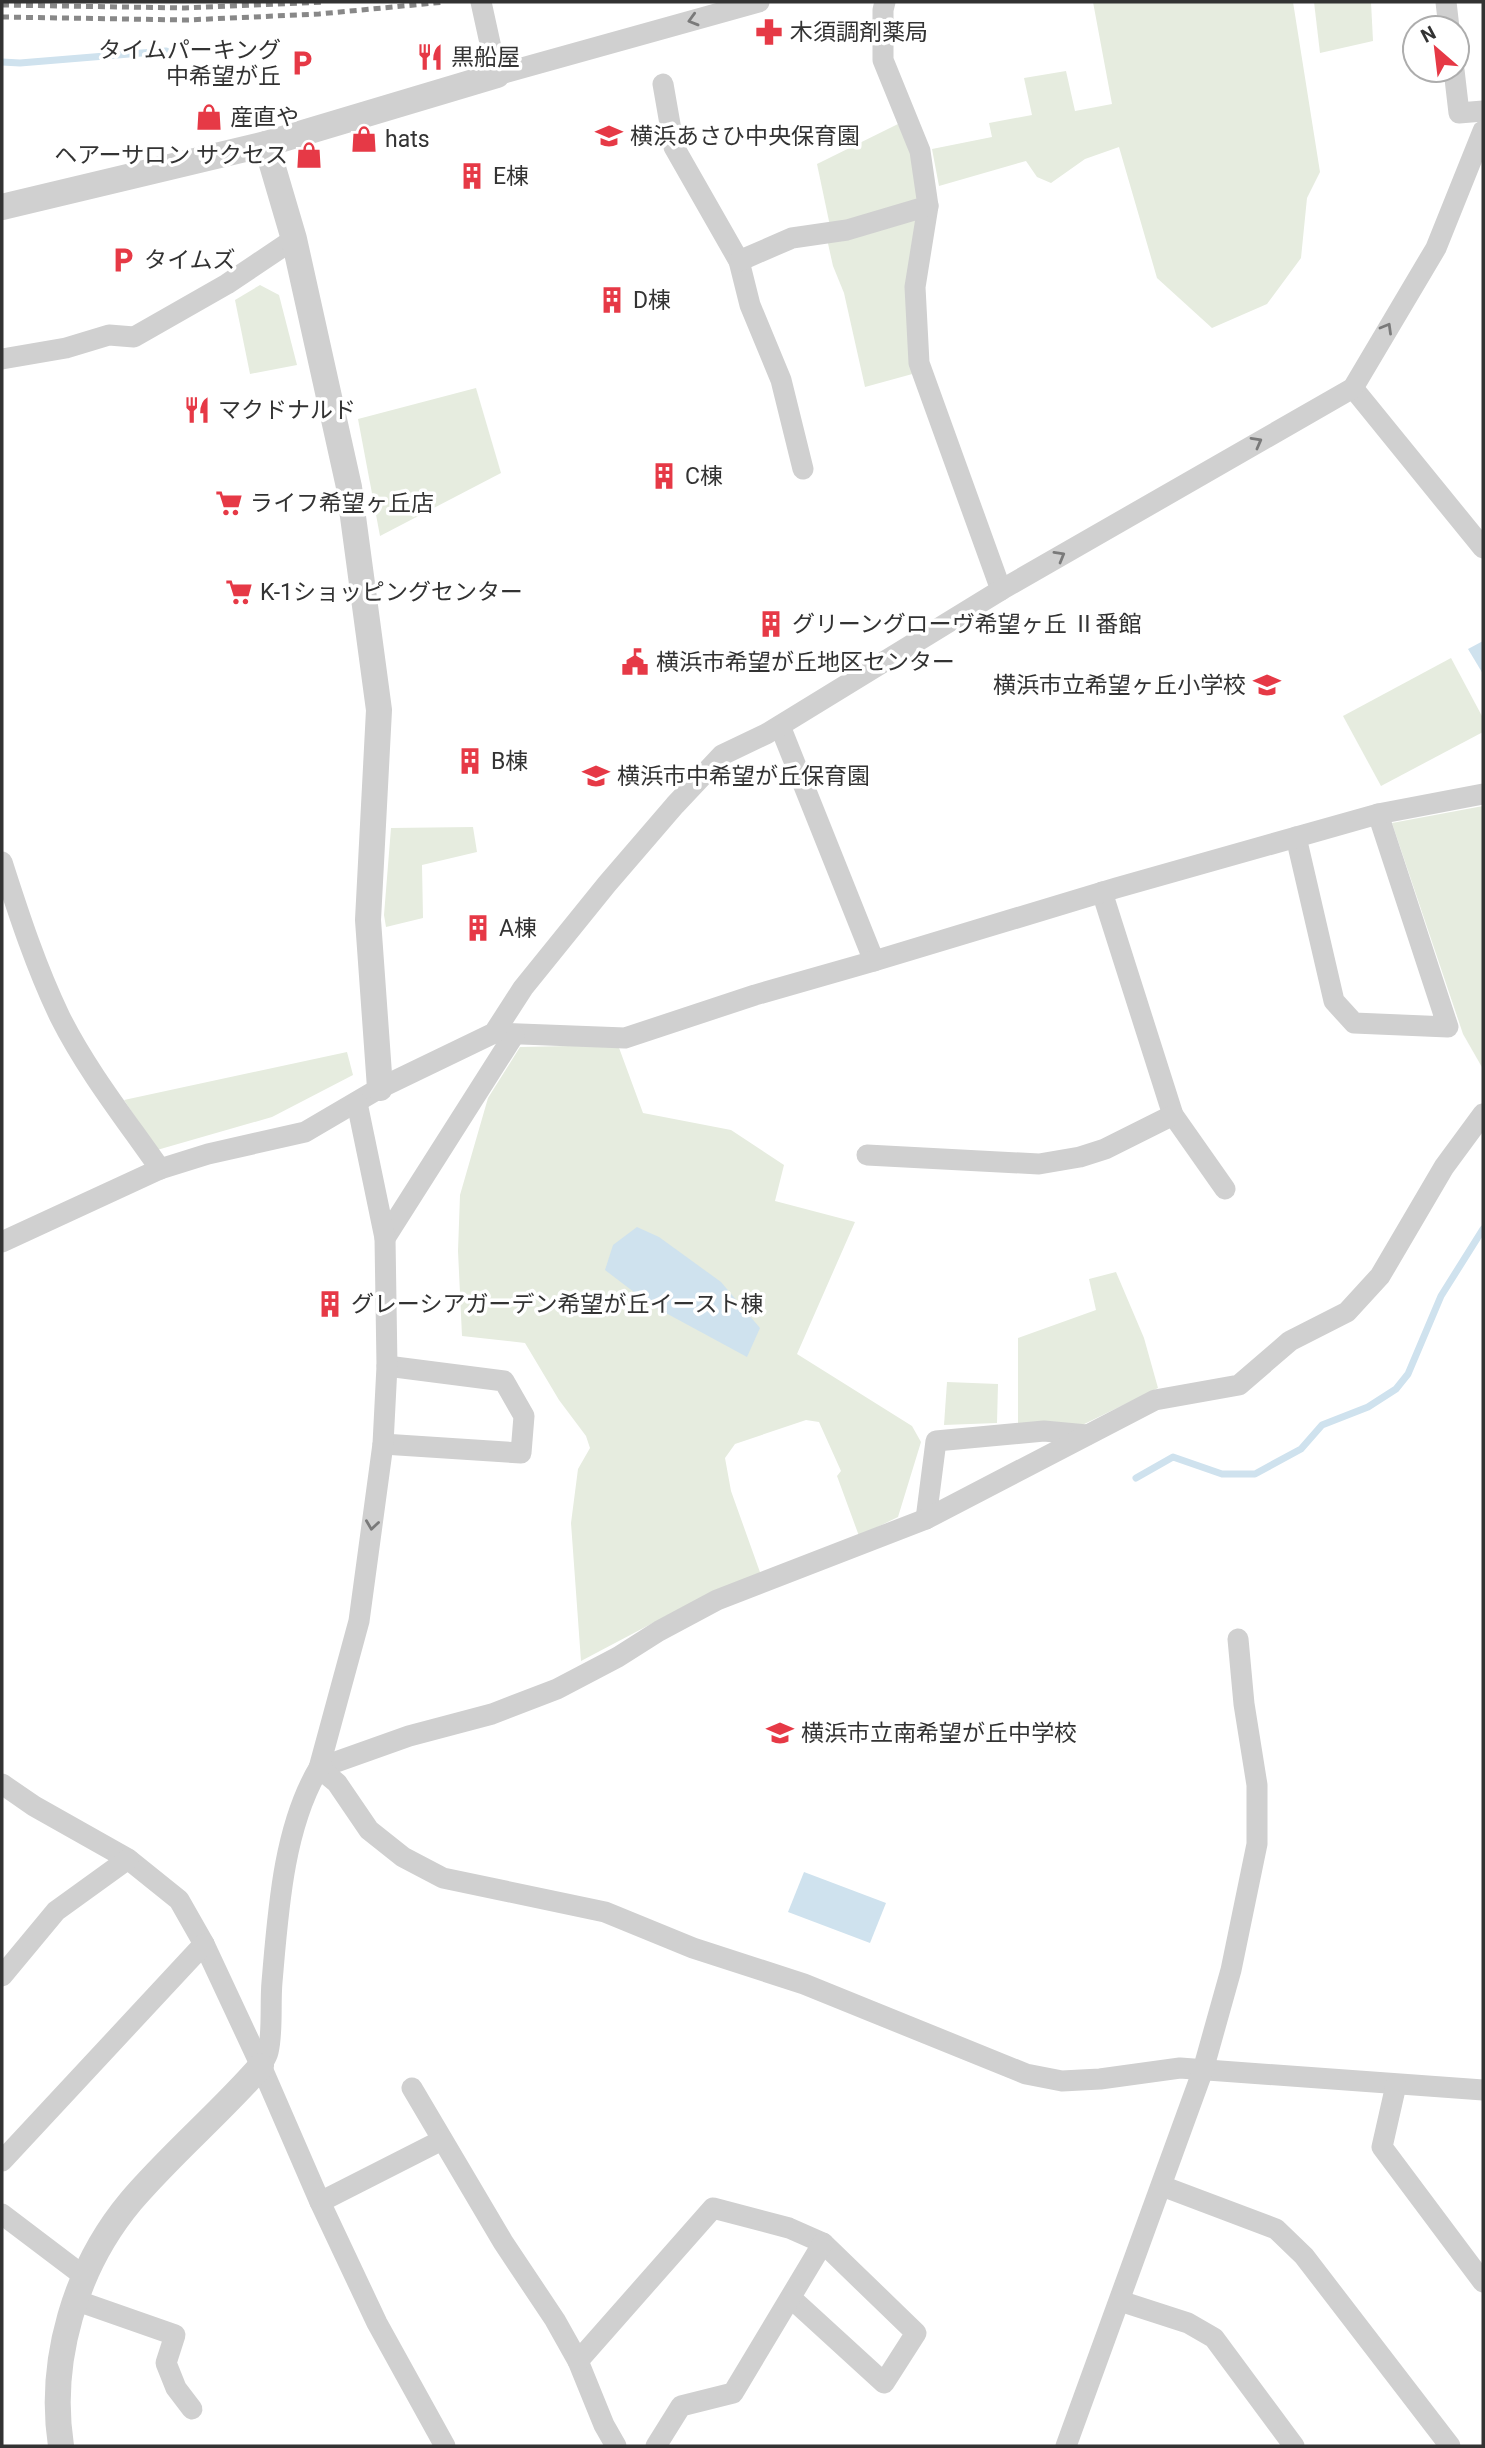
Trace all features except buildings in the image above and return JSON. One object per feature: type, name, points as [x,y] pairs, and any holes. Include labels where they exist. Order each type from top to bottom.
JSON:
[{"type":"street","points":[[481,2],[498,75]]},
{"type":"street","points":[[2,207],[266,144],[759,2]]},
{"type":"street","points":[[885,2],[883,60],[920,151],[928,206],[915,287],[919,363],[1001,590]]},
{"type":"street","points":[[663,84],[674,147],[739,261],[750,305],[781,380],[803,469]]},
{"type":"street","points":[[1456,84],[1459,113],[1483,111]]},
{"type":"street","points":[[385,1238],[504,1034],[523,988],[690,789],[722,755],[779,726],[1001,590],[1353,388],[1436,248],[1483,131]]},
{"type":"street","points":[[266,144],[294,239],[349,487],[379,710],[368,920],[380,1088]]},
{"type":"street","points":[[739,261],[792,238],[847,230],[928,206]]},
{"type":"street","points":[[2,359],[66,348],[109,335],[134,337],[226,284],[294,239]]},
{"type":"street","points":[[1353,388],[1483,548]]},
{"type":"street","points":[[779,726],[874,961]]},
{"type":"street","points":[[2,1242],[160,1169],[208,1154],[305,1132],[380,1088],[504,1034],[625,1038],[755,995],[1102,892],[1378,814],[1483,794]]},
{"type":"street","points":[[1296,837],[1334,1001],[1354,1023],[1448,1027],[1378,814]]},
{"type":"street","points":[[2,862],[35,959],[61,1019],[86,1062],[160,1169]]},
{"type":"street","points":[[1102,892],[1173,1115],[1225,1189]]},
{"type":"street","points":[[61,2446],[57,2386],[62,2350],[80,2288],[107,2236],[131,2202],[261,2066],[268,2053],[271,1984],[285,1870],[294,1828],[307,1788],[319,1768],[359,1621],[382,1451],[387,1366],[385,1238],[357,1103]]},
{"type":"street","points":[[319,1768],[409,1736],[492,1714],[557,1689],[717,1600],[926,1518],[1155,1399],[1239,1385],[1290,1341],[1346,1312],[1380,1276],[1444,1167],[1483,1114]]},
{"type":"street","points":[[867,1155],[1039,1164],[1080,1157],[1105,1149],[1173,1115]]},
{"type":"street","points":[[382,1451],[521,1453],[524,1416],[504,1381],[387,1366]]},
{"type":"street","points":[[926,1518],[936,1441],[1044,1430],[1087,1435]]},
{"type":"street","points":[[1066,2446],[1203,2070],[1231,1970],[1257,1844],[1257,1785],[1244,1704],[1238,1639]]},
{"type":"street","points":[[319,1768],[337,1783],[369,1830],[403,1857],[443,1878],[605,1912],[693,1948],[804,1984],[1026,2074],[1062,2081],[1100,2079],[1180,2068],[1483,2090]]},
{"type":"street","points":[[2,1784],[34,1806],[128,1859],[179,1900],[204,1944],[377,2323],[444,2446]]},
{"type":"street","points":[[2,1976],[56,1911],[128,1859]]},
{"type":"street","points":[[2,2161],[204,1944]]},
{"type":"street","points":[[1396,2085],[1382,2147],[1483,2282]]},
{"type":"street","points":[[412,2088],[503,2242],[555,2320],[578,2361],[604,2425],[616,2446]]},
{"type":"street","points":[[320,2202],[442,2140]]},
{"type":"street","points":[[1162,2186],[1276,2229],[1304,2256],[1450,2446]]},
{"type":"street","points":[[578,2361],[713,2208],[789,2228],[823,2243],[916,2333],[884,2383],[790,2298]]},
{"type":"street","points":[[2,2214],[80,2288],[176,2335],[166,2363],[176,2388],[192,2409]]},
{"type":"street","points":[[656,2446],[681,2406],[733,2393],[823,2243]]},
{"type":"street","points":[[1120,2301],[1188,2323],[1214,2338],[1294,2446]]},
{"type":"shaded area","points":[[1093,2],[1293,2],[1320,172],[1307,198],[1301,258],[1267,304],[1212,328],[1157,278],[1119,147],[1085,159],[1051,183],[1037,177],[1026,161],[939,186],[932,149],[992,137],[989,123],[1032,115],[1024,78],[1066,71],[1075,111],[1112,104]]},
{"type":"shaded area","points":[[1314,2],[1371,2],[1373,41],[1320,53]]},
{"type":"shaded area","points":[[898,124],[919,172],[923,203],[830,226],[817,164]]},
{"type":"shaded area","points":[[921,215],[916,373],[865,387],[844,293],[833,266],[827,239]]},
{"type":"shaded area","points":[[260,285],[279,295],[297,365],[250,374],[235,300]]},
{"type":"shaded area","points":[[476,388],[501,473],[380,536],[358,419]]},
{"type":"shaded area","points":[[1451,658],[1483,718],[1483,732],[1381,786],[1343,716]]},
{"type":"shaded area","points":[[1483,806],[1483,1069],[1463,1034],[1392,823]]},
{"type":"shaded area","points":[[473,827],[477,852],[422,865],[423,918],[386,927],[384,915],[391,828]]},
{"type":"shaded area","points":[[618,1045],[643,1113],[731,1130],[784,1165],[775,1201],[855,1222],[797,1354],[912,1426],[921,1442],[898,1517],[859,1536],[837,1476],[841,1471],[819,1422],[806,1420],[735,1444],[725,1458],[731,1491],[761,1575],[685,1606],[581,1661],[571,1523],[578,1469],[590,1448],[586,1436],[559,1400],[525,1343],[462,1336],[458,1251],[460,1195],[488,1098],[520,1047]]},
{"type":"shaded area","points":[[347,1052],[353,1075],[272,1117],[157,1150],[124,1100]]},
{"type":"shaded area","points":[[1116,1272],[1144,1338],[1158,1388],[1072,1430],[1018,1425],[1018,1338],[1096,1310],[1089,1279]]},
{"type":"shaded area","points":[[947,1382],[998,1384],[997,1423],[944,1425]]},
{"type":"water","points":[[1483,641],[1483,674],[1468,649]]},
{"type":"water","points":[[637,1227],[659,1237],[721,1282],[760,1328],[747,1357],[651,1305],[605,1270],[613,1245]]},
{"type":"water","points":[[804,1872],[886,1903],[870,1943],[788,1912]]},
{"type":"waterway","points":[[2,62],[20,63],[166,51]]},
{"type":"waterway","points":[[1136,1478],[1173,1457],[1222,1474],[1255,1474],[1301,1449],[1322,1425],[1368,1407],[1396,1389],[1408,1374],[1441,1296],[1483,1229]]},
{"type":"railway","points":[[2,5],[185,8],[325,2]]},
{"type":"railway","points":[[2,17],[187,20],[319,14],[445,2]]},
{"type":"place","name":"木須調剤薬局","points":[[769,32]]},
{"type":"place","name":"黒船屋","points":[[430,57]]},
{"type":"place","name":"タイムパーキング 中希望が丘","points":[[302,63]]},
{"type":"place","name":"産直や","points":[[209,117]]},
{"type":"place","name":"横浜あさひ中央保育園","points":[[609,136]]},
{"type":"place","name":"hats","points":[[364,139]]},
{"type":"place","name":"ヘアーサロン サクセス","points":[[309,155]]},
{"type":"place","name":"E棟","points":[[472,176]]},
{"type":"place","name":"タイムズ","points":[[123,260]]},
{"type":"place","name":"D棟","points":[[612,300]]},
{"type":"place","name":"マクドナルド","points":[[197,410]]},
{"type":"place","name":"C棟","points":[[664,476]]},
{"type":"place","name":"ライフ希望ヶ丘店","points":[[229,503]]},
{"type":"place","name":"K-1ショッピングセンター","points":[[239,592]]},
{"type":"place","name":"グリーングローヴ希望ヶ丘 Ⅱ番館","points":[[771,624]]},
{"type":"place","name":"横浜市希望が丘地区センター","points":[[635,662]]},
{"type":"place","name":"横浜市立希望ヶ丘小学校","points":[[1267,685]]},
{"type":"place","name":"B棟","points":[[470,761]]},
{"type":"place","name":"横浜市中希望が丘保育園","points":[[596,776]]},
{"type":"place","name":"A棟","points":[[478,928]]},
{"type":"place","name":"グレーシアガーデン希望が丘イースト棟","points":[[330,1304]]},
{"type":"place","name":"横浜市立南希望が丘中学校","points":[[780,1733]]}]
